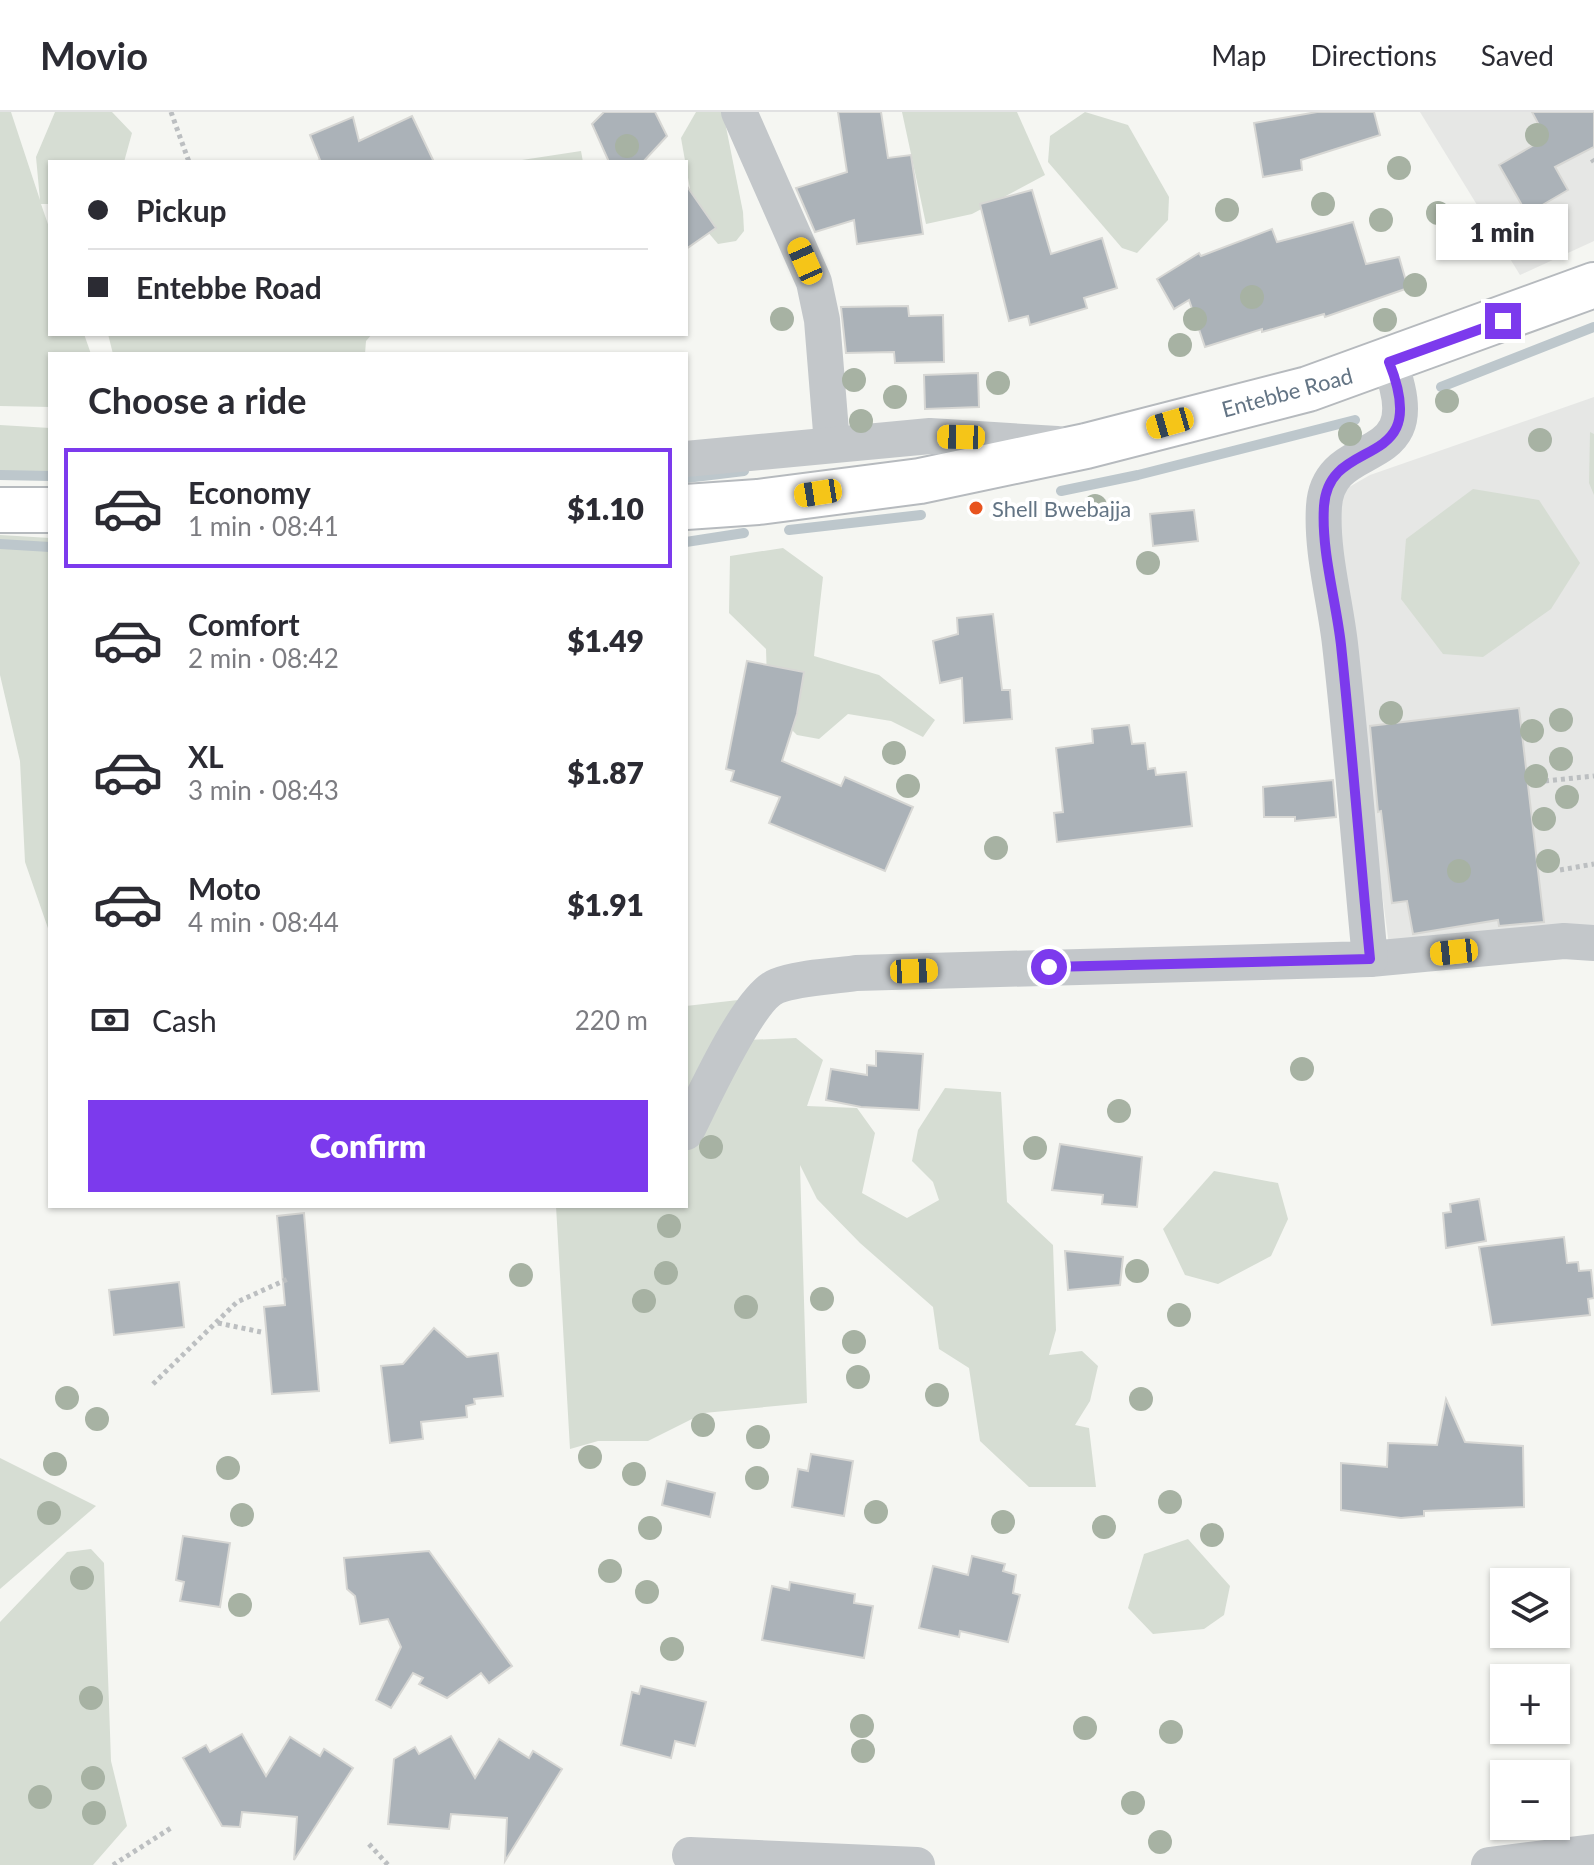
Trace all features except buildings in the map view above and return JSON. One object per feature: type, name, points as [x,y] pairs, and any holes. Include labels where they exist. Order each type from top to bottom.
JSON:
[{"type":"main road","name":"Entebbe Road","points":[[688,507],[758,502],[920,481],[1086,446],[1308,389],[1594,285]]},
{"type":"main road","points":[[0,510],[48,510]]},
{"type":"street","points":[[739,112],[814,282],[822,320],[832,444]]},
{"type":"street","points":[[1370,959],[1341,645],[1324,514],[1325,489],[1336,474],[1397,431],[1403,411],[1401,391],[1389,362]]},
{"type":"street","points":[[688,459],[930,436],[1086,446]]},
{"type":"street","points":[[688,1128],[751,1012],[774,986],[856,973],[1370,959],[1564,941],[1594,943]]},
{"type":"street","points":[[1489,1865],[1594,1852]]},
{"type":"street","points":[[690,1855],[917,1865]]},
{"type":"path","points":[[171,112],[188,160]]},
{"type":"path","points":[[1545,781],[1594,776]]},
{"type":"path","points":[[1560,870],[1594,864]]},
{"type":"path","points":[[153,1384],[237,1302],[290,1278]]},
{"type":"path","points":[[217,1323],[261,1332]]},
{"type":"path","points":[[113,1865],[171,1828]]},
{"type":"path","points":[[369,1844],[388,1865]]},
{"type":"shaded area","points":[[0,112],[11,112],[40,200],[36,157],[55,112],[112,112],[132,133],[125,160],[48,160],[48,204],[41,204],[48,224],[48,336],[85,336],[90,352],[48,352],[48,407],[0,406]]},
{"type":"shaded area","points":[[696,112],[723,112],[743,212],[744,231],[736,241],[718,244],[695,217],[688,160],[685,160],[681,138]]},
{"type":"shaded area","points":[[902,112],[1017,112],[1045,175],[972,214],[926,224]]},
{"type":"shaded area","points":[[1085,112],[1128,125],[1169,197],[1168,220],[1137,253],[1122,248],[1048,162],[1050,136]]},
{"type":"shaded area","points":[[1420,112],[1594,112],[1594,241],[1520,275]]},
{"type":"shaded area","points":[[581,151],[583,160],[522,160]]},
{"type":"shaded area","points":[[108,336],[370,336],[366,341],[365,352],[112,352]]},
{"type":"shaded area","points":[[1594,397],[1594,931],[1390,953],[1333,518],[1344,490],[1370,475]]},
{"type":"shaded area","points":[[0,425],[48,428],[48,478],[0,477]]},
{"type":"shaded area","points":[[1590,432],[1594,434],[1594,495],[1589,483]]},
{"type":"shaded area","points":[[1473,489],[1539,500],[1580,563],[1551,609],[1483,657],[1443,654],[1401,599],[1406,539]]},
{"type":"shaded area","points":[[0,535],[48,538],[48,928],[25,862],[20,761],[0,675]]},
{"type":"shaded area","points":[[783,548],[823,577],[814,656],[879,675],[935,720],[923,737],[891,721],[848,714],[819,739],[797,735],[792,730],[767,681],[766,649],[729,613],[730,556]]},
{"type":"shaded area","points":[[747,999],[747,1040],[796,1038],[823,1060],[807,1106],[857,1108],[875,1133],[862,1193],[907,1218],[939,1200],[933,1182],[912,1161],[918,1130],[945,1088],[1001,1092],[1007,1202],[1053,1245],[1056,1330],[1049,1355],[1082,1351],[1098,1366],[1090,1401],[1075,1425],[1089,1428],[1096,1487],[1029,1487],[980,1441],[969,1368],[939,1349],[933,1307],[860,1243],[817,1199],[800,1165],[807,1403],[704,1413],[648,1441],[598,1441],[570,1449],[556,1208],[688,1208],[688,1006]]},
{"type":"shaded area","points":[[1214,1171],[1278,1183],[1288,1219],[1271,1256],[1218,1284],[1185,1275],[1163,1229]]},
{"type":"shaded area","points":[[0,1458],[96,1506],[0,1589]]},
{"type":"shaded area","points":[[1188,1539],[1230,1586],[1224,1615],[1204,1629],[1153,1634],[1128,1608],[1144,1554]]},
{"type":"shaded area","points":[[91,1549],[104,1563],[111,1761],[127,1826],[93,1865],[0,1865],[0,1622],[67,1552]]},
{"type":"waterway","points":[[1441,387],[1594,327]]},
{"type":"waterway","points":[[1061,491],[1138,475],[1355,420]]},
{"type":"waterway","points":[[688,478],[744,471]]},
{"type":"waterway","points":[[0,475],[48,476]]},
{"type":"waterway","points":[[789,530],[921,515]]},
{"type":"waterway","points":[[688,542],[744,533]]},
{"type":"waterway","points":[[0,544],[48,547]]},
{"type":"place","name":"Shell Bwebajja","points":[[976,508]]},
{"type":"route","points":[[1049,967],[1370,959],[1341,645],[1324,514],[1325,489],[1336,474],[1397,431],[1403,411],[1401,391],[1389,362],[1503,321]]}]
